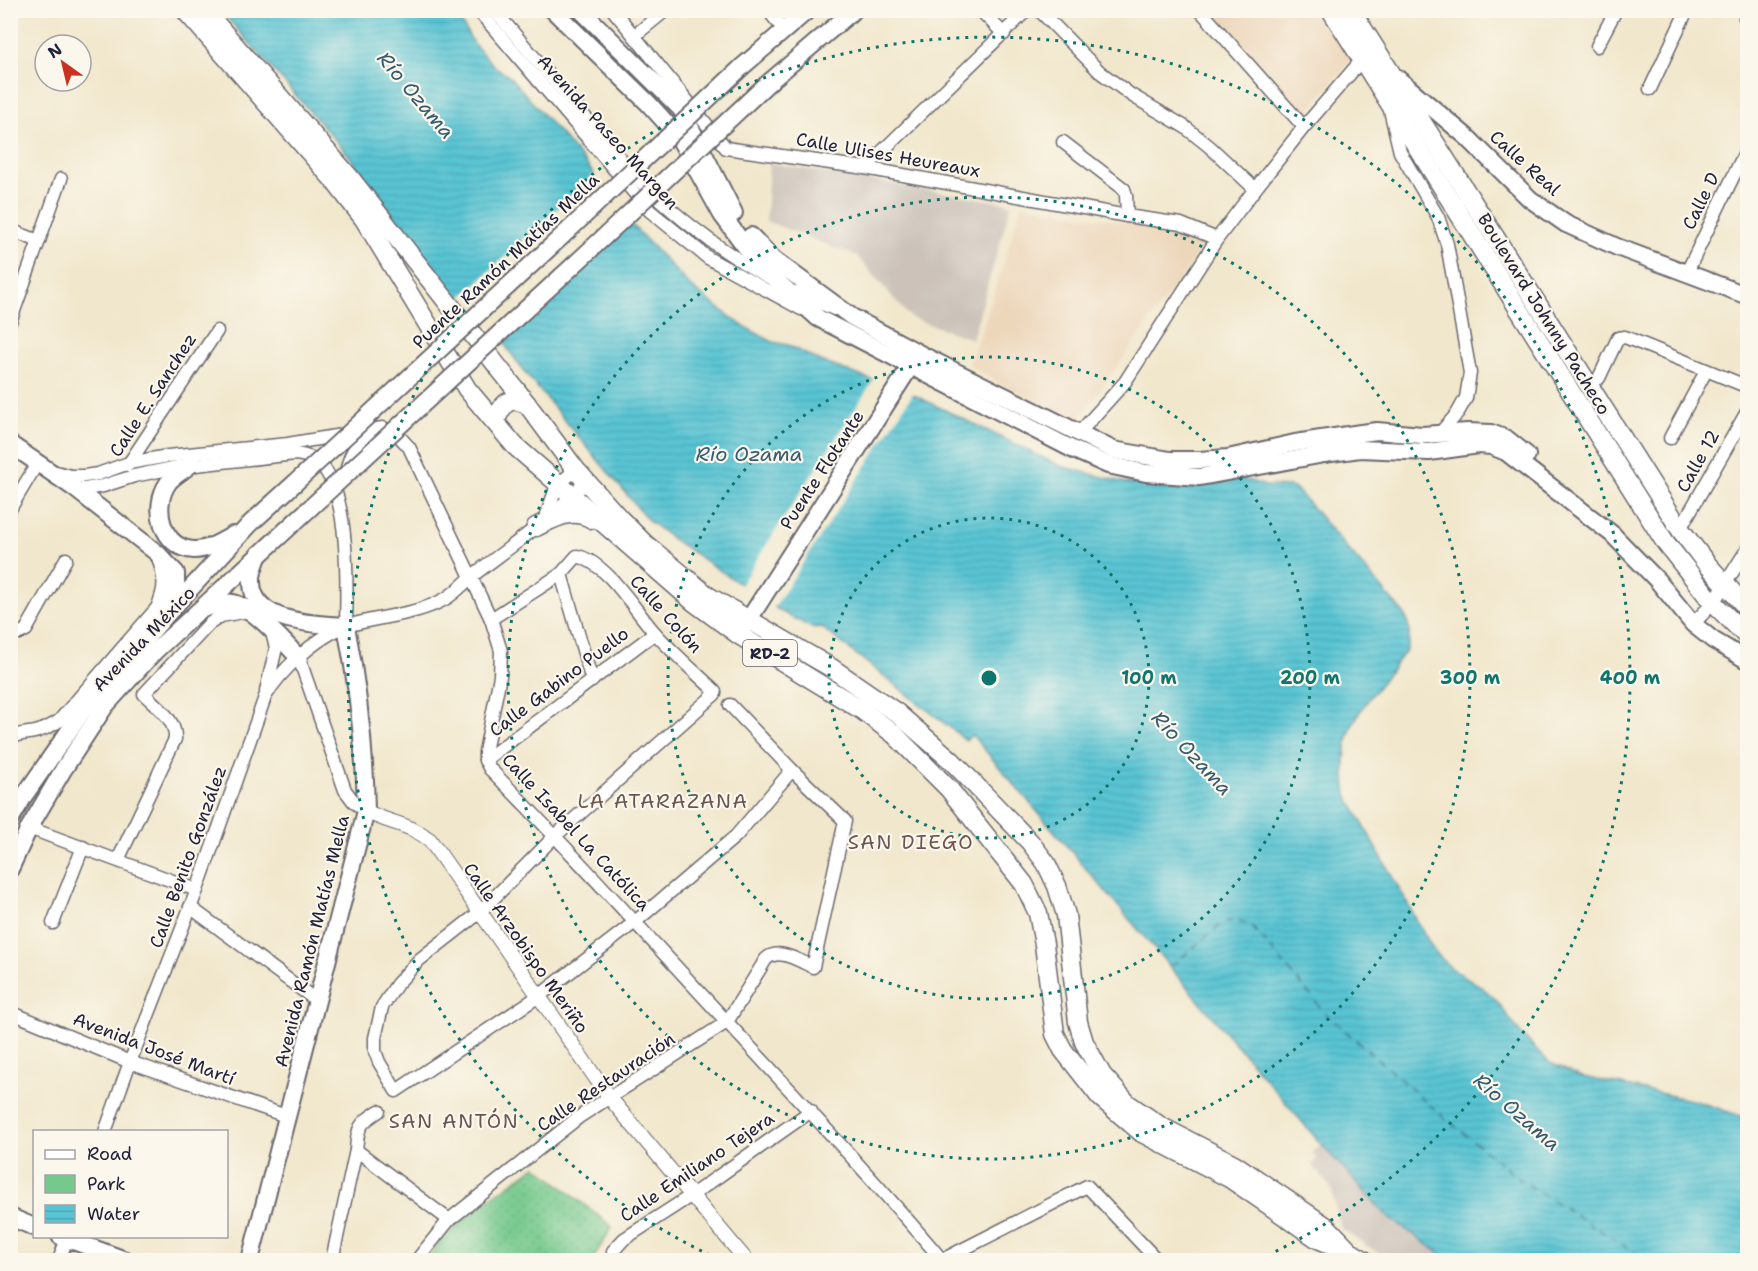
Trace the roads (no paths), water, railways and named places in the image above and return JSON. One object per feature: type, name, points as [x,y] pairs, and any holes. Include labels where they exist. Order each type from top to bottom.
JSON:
[{"type":"main road","name":"RD-2","points":[[185,10],[332,178],[364,219],[439,345],[468,388],[515,446],[557,485],[694,602],[748,621],[894,734],[949,789],[1024,884],[1038,913],[1055,1034],[1063,1050],[1100,1097],[1142,1133],[1231,1179],[1318,1239],[1358,1257]]},
{"type":"main road","name":"RD-2","points":[[204,10],[351,179],[581,476],[645,543],[674,570],[708,596],[830,668],[897,713],[952,761],[1035,849],[1046,863],[1058,886],[1066,915],[1078,1022],[1084,1042],[1102,1075],[1128,1104],[1160,1126],[1234,1164],[1327,1227],[1358,1257]]},
{"type":"main road","points":[[553,10],[648,103],[678,136],[722,215],[740,253],[818,318],[916,359],[1113,450],[1143,457],[1169,460],[1228,458],[1295,443],[1377,431],[1422,435],[1491,433],[1507,439],[1619,525],[1650,563],[1658,580]]},
{"type":"main road","points":[[581,10],[681,109],[732,210],[756,242],[773,259],[852,317],[916,359],[1072,449],[1108,465],[1146,473],[1200,477],[1360,449],[1429,452],[1468,446],[1491,446],[1506,452],[1612,534],[1658,580],[1693,624],[1713,640],[1748,661]]},
{"type":"main road","name":"Puente Ramón Matías Mella","points":[[295,483],[742,66],[808,10]]},
{"type":"main road","name":"Avenida México","points":[[10,869],[29,828],[63,770],[105,706],[155,651],[767,84],[854,10]]},
{"type":"main road","name":"Boulevard Johnny Pacheco","points":[[1331,10],[1368,53],[1391,74],[1680,529],[1725,585],[1748,609]]},
{"type":"main road","name":"Boulevard Johnny Pacheco","points":[[1351,10],[1388,103],[1665,542],[1713,603],[1748,638]]},
{"type":"main road","name":"Calle Real","points":[[1391,74],[1468,138],[1530,199],[1566,224],[1617,247],[1745,290]]},
{"type":"main road","name":"Puente Flotante","points":[[748,621],[916,359]]},
{"type":"main road","points":[[495,421],[502,406],[510,400],[527,404]]},
{"type":"main road","name":"Avenida México","points":[[10,444],[74,488],[157,553],[176,573],[177,590],[168,613]]},
{"type":"main road","points":[[190,465],[169,482],[161,498],[162,523],[174,542],[195,550],[216,545],[251,523]]},
{"type":"main road","name":"Avenida México","points":[[10,820],[17,798],[87,705],[251,523],[295,483]]},
{"type":"main road","points":[[541,523],[563,514],[576,513],[588,516],[602,524]]},
{"type":"main road","points":[[259,554],[252,574],[252,585],[255,596],[268,610],[281,617],[307,624],[346,626]]},
{"type":"main road","points":[[197,611],[226,603],[236,603],[262,620],[299,658]]},
{"type":"main road","name":"Avenida Ramón Matías Mella","points":[[250,1260],[366,811],[365,772],[352,654],[346,626]]},
{"type":"main road","points":[[10,1217],[33,1227]]},
{"type":"main road","points":[[68,1238],[125,1260]]},
{"type":"street","name":"Avenida Paseo Margen","points":[[478,10],[650,211],[708,258],[818,318]]},
{"type":"street","name":"Avenida Paseo Margen","points":[[494,10],[636,177],[661,202],[691,227],[740,253]]},
{"type":"street","name":"Calle Ulises Heureaux","points":[[613,10],[726,148],[865,168],[1181,224],[1217,239]]},
{"type":"street","points":[[634,36],[666,10]]},
{"type":"street","points":[[768,10],[784,30]]},
{"type":"street","points":[[980,10],[1004,34]]},
{"type":"street","points":[[865,168],[1027,10]]},
{"type":"street","points":[[1039,10],[1100,72],[1131,95],[1185,127],[1255,189]]},
{"type":"street","points":[[1200,10],[1304,127]]},
{"type":"street","points":[[1596,46],[1616,10]]},
{"type":"street","points":[[1650,89],[1687,10]]},
{"type":"street","points":[[1079,433],[1125,382],[1217,239],[1255,189],[1304,127],[1368,53]]},
{"type":"street","name":"Boulevard Johnny Pacheco","points":[[1388,103],[1400,152],[1438,217],[1447,244],[1470,373],[1466,398],[1457,414],[1438,434]]},
{"type":"street","points":[[1063,142],[1124,189],[1127,216]]},
{"type":"street","name":"Calle D","points":[[1687,272],[1748,146]]},
{"type":"street","points":[[10,322],[60,179]]},
{"type":"street","points":[[10,230],[39,241]]},
{"type":"street","points":[[780,284],[852,317]]},
{"type":"street","name":"Calle E. Sanchez","points":[[121,480],[129,463],[217,331]]},
{"type":"street","points":[[1599,378],[1621,336],[1748,387]]},
{"type":"street","points":[[1670,438],[1706,371]]},
{"type":"street","name":"Calle 12","points":[[1680,529],[1748,410]]},
{"type":"street","points":[[10,509],[45,467],[71,476],[84,476],[98,474],[129,463],[168,456],[303,442],[383,428]]},
{"type":"street","points":[[340,507],[348,459],[362,438],[383,428]]},
{"type":"street","name":"Calle Isabel La Católica","points":[[383,428],[396,433],[409,447],[491,619],[501,651],[500,676],[485,752],[485,760],[490,769],[811,1111],[884,1191],[942,1260]]},
{"type":"street","points":[[74,488],[94,487],[190,465],[295,454],[308,456],[321,464],[328,475],[340,507],[346,554],[346,626]]},
{"type":"street","points":[[541,523],[554,500],[557,485],[581,476]]},
{"type":"street","name":"Calle Benito González","points":[[105,1130],[197,890],[264,697],[271,685],[299,658],[334,631],[346,626],[422,609],[446,599],[572,497],[581,476]]},
{"type":"street","points":[[1693,624],[1713,603],[1748,548]]},
{"type":"street","points":[[10,738],[20,733],[47,729],[59,721],[157,608],[165,590],[157,553]]},
{"type":"street","name":"Calle Colón","points":[[555,836],[716,694],[655,633],[615,583],[590,561],[577,556],[561,574]]},
{"type":"street","points":[[10,631],[20,633],[26,630],[66,559]]},
{"type":"street","points":[[491,619],[561,574],[592,681]]},
{"type":"street","points":[[118,860],[175,739],[176,729],[171,721],[144,694],[209,624],[221,616],[248,612]]},
{"type":"street","points":[[264,697],[276,648],[270,628]]},
{"type":"street","name":"Calle Gabino Puello","points":[[485,760],[655,633]]},
{"type":"street","name":"Calle Arzobispo Meriño","points":[[299,658],[345,790],[354,802],[366,811],[377,817],[417,829],[430,840],[609,1097],[746,1260]]},
{"type":"street","points":[[555,836],[479,913],[419,960],[397,984],[382,1007],[375,1038],[375,1050],[379,1062],[396,1090],[538,996],[634,922],[736,836],[792,770],[730,705]]},
{"type":"street","name":"Calle Restauración","points":[[417,1260],[449,1220],[579,1117],[727,1022],[771,954],[778,953],[813,967],[844,821],[792,770]]},
{"type":"street","points":[[29,828],[197,890]]},
{"type":"street","points":[[53,923],[83,848]]},
{"type":"street","points":[[190,907],[317,1001]]},
{"type":"street","name":"Avenida José Martí","points":[[10,1012],[130,1062],[286,1116]]},
{"type":"street","points":[[332,1260],[357,1136],[362,1122],[379,1111]]},
{"type":"street","name":"Calle Emiliano Tejera","points":[[613,1260],[613,1251],[624,1239],[692,1195],[811,1111]]},
{"type":"street","points":[[356,1150],[449,1220]]},
{"type":"street","points":[[942,1260],[1087,1186],[1157,1260]]},
{"type":"street","points":[[59,1260],[65,1238]]},
{"type":"water","name":"Río Ozama","points":[[221,11],[455,11],[474,44],[493,65],[511,78],[584,161],[634,227],[692,288],[743,326],[773,342],[788,345],[817,360],[916,396],[1060,466],[1126,483],[1177,489],[1244,479],[1266,486],[1296,489],[1404,614],[1408,622],[1409,637],[1406,651],[1369,699],[1351,728],[1346,753],[1345,781],[1348,797],[1434,951],[1451,968],[1482,987],[1496,1000],[1521,1034],[1550,1063],[1579,1076],[1696,1101],[1747,1118],[1747,1260],[1450,1260],[1388,1217],[1321,1144],[972,735],[966,740],[821,627],[812,628],[782,612],[671,538],[648,520],[526,374],[503,342],[457,299],[345,151]]},
{"type":"district","name":"LA ATARAZANA","points":[[663,801]]},
{"type":"district","name":"SAN DIEGO","points":[[911,842]]},
{"type":"district","name":"SAN ANTÓN","points":[[454,1121]]}]
